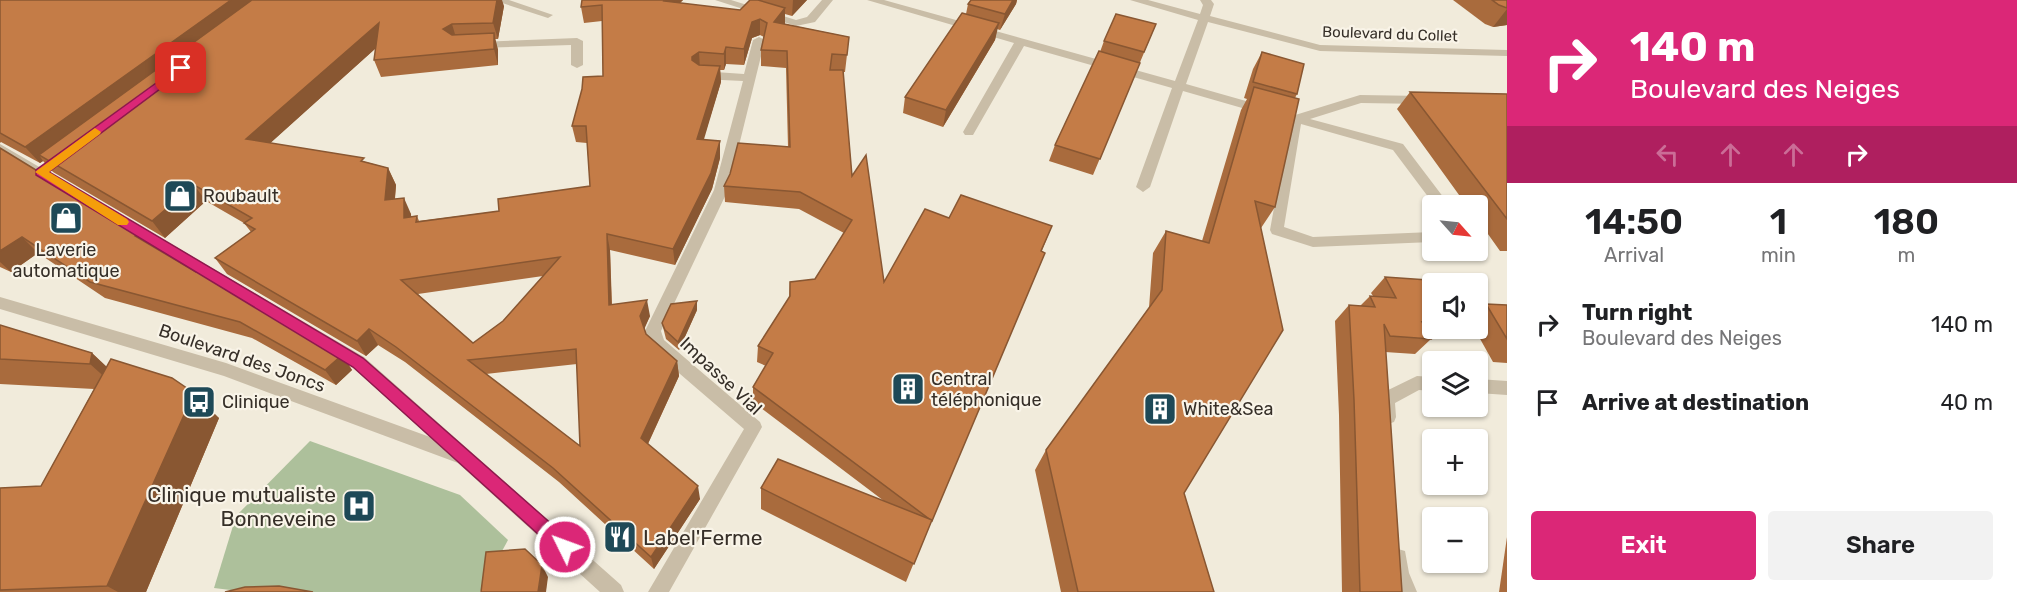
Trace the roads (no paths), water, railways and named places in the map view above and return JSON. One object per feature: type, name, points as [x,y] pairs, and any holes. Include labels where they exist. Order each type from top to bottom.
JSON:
[{"type":"street","points":[[498,0],[548,15]]},
{"type":"street","points":[[720,0],[796,23],[811,20],[828,0]]},
{"type":"street","points":[[872,0],[1398,147],[1435,195]]},
{"type":"street","name":"Boulevard du Collet","points":[[1135,0],[1320,48],[1507,53]]},
{"type":"street","points":[[1143,187],[1202,17],[1209,4],[1205,0]]},
{"type":"street","name":"Impasse Vial","points":[[658,592],[754,427],[657,344],[653,332],[721,190],[759,39]]},
{"type":"street","points":[[468,45],[577,41],[577,65]]},
{"type":"street","points":[[969,132],[1021,41]]},
{"type":"street","points":[[700,75],[749,78]]},
{"type":"street","points":[[1285,116],[1360,99],[1439,100]]},
{"type":"street","points":[[1285,116],[1277,230],[1313,242],[1422,237]]},
{"type":"street","points":[[0,148],[358,362],[469,459],[613,592]]},
{"type":"street","points":[[40,172],[55,161]]},
{"type":"street","name":"Boulevard des Joncs","points":[[0,303],[226,369],[469,459]]},
{"type":"street","points":[[1389,434],[1386,399],[1417,383],[1422,383]]},
{"type":"street","points":[[1488,387],[1507,388]]},
{"type":"street","points":[[1396,538],[1399,573],[1407,592]]},
{"type":"place","name":"Roubault","points":[[180,196]]},
{"type":"place","name":"Laverie automatique","points":[[66,218]]},
{"type":"place","name":"Central téléphonique","points":[[908,389]]},
{"type":"place","name":"Clinique","points":[[199,402]]},
{"type":"place","name":"White&Sea","points":[[1160,409]]},
{"type":"place","name":"Clinique mutualiste Bonneveine","points":[[359,506]]},
{"type":"place","name":"Label'Ferme","points":[[620,537]]}]
